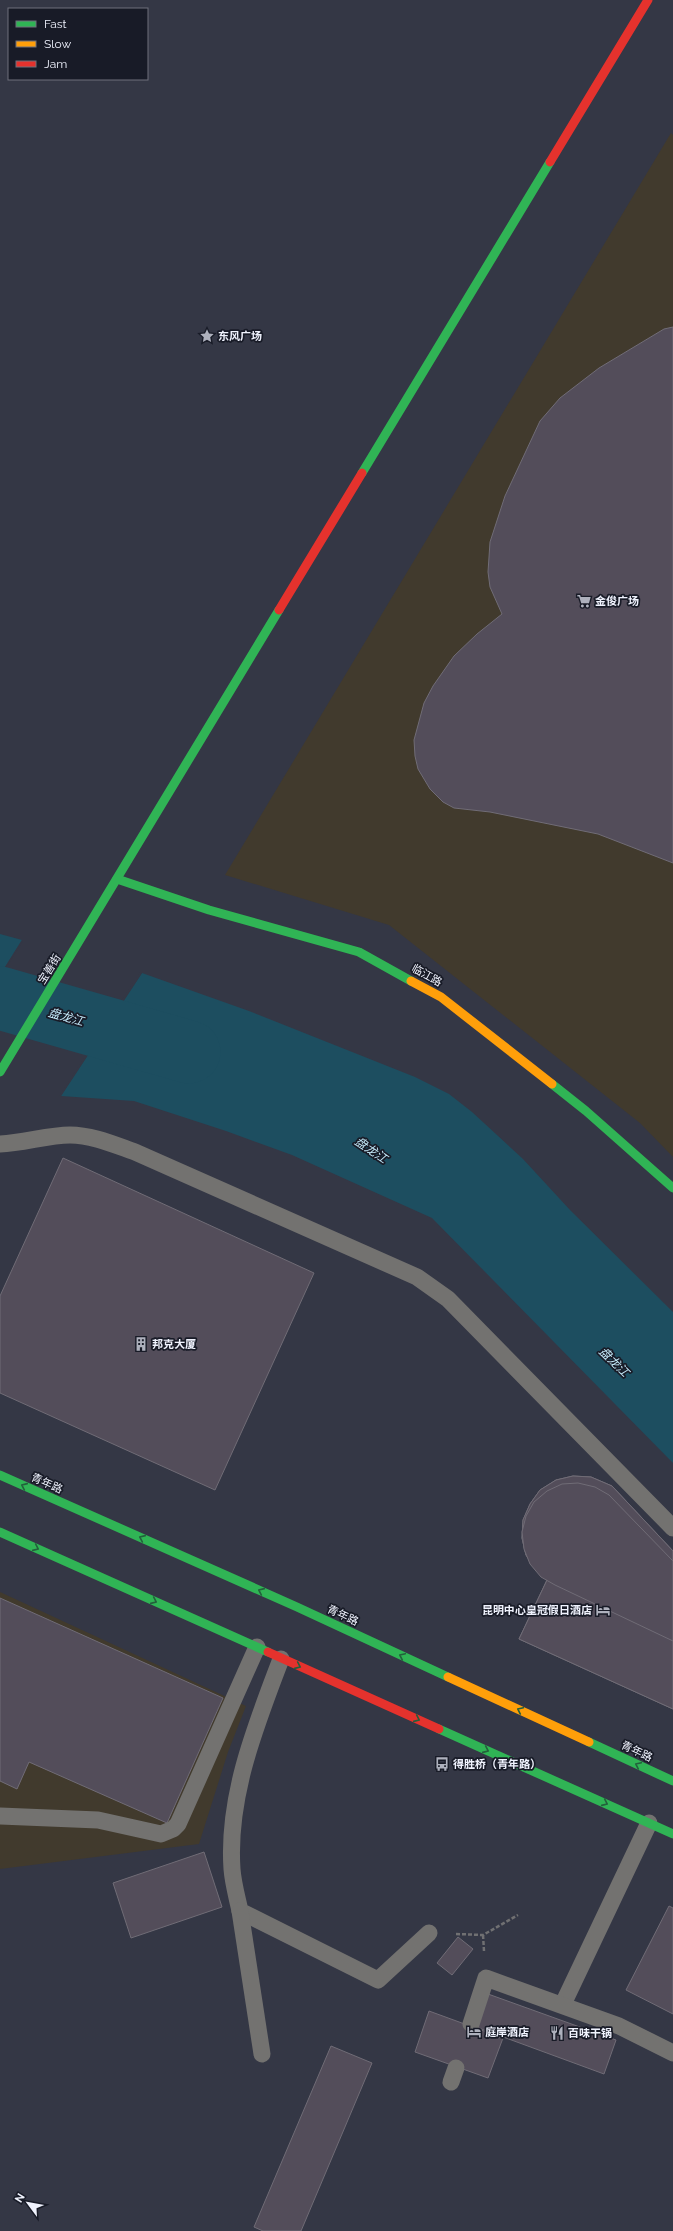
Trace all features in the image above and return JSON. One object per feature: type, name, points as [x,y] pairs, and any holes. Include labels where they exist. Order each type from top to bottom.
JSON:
[{"type":"street","name":"宝善街","points":[[0,1072],[648,0]]},
{"type":"street","name":"临江路","points":[[117,879],[208,910],[359,952],[441,997],[586,1111],[673,1188]]},
{"type":"street","name":"青年路","points":[[0,1475],[297,1607],[673,1781]]},
{"type":"street","points":[[0,1532],[673,1834]]},
{"type":"lane","points":[[0,1144],[20,1144],[70,1135],[104,1140],[135,1152],[417,1277],[448,1299],[673,1528]]},
{"type":"lane","points":[[0,1816],[98,1820],[161,1834],[173,1829],[178,1824],[257,1647]]},
{"type":"lane","points":[[262,2054],[232,1869],[233,1823],[253,1734],[281,1659]]},
{"type":"lane","points":[[563,2004],[649,1823]]},
{"type":"lane","points":[[240,1911],[378,1980],[430,1933]]},
{"type":"lane","points":[[471,2024],[486,1978],[563,2004],[619,2026],[673,2053]]},
{"type":"path","points":[[430,1933],[483,1936],[518,1915]]},
{"type":"shaded area","points":[[671,133],[673,135],[673,1157],[640,1123],[389,925],[225,875]]},
{"type":"shaded area","points":[[0,1592],[246,1706],[228,1752],[199,1844],[0,1869]]},
{"type":"water","points":[[0,934],[22,940],[0,975]]},
{"type":"water","points":[[142,973],[249,1011],[415,1077],[449,1094],[472,1112],[523,1159],[570,1210],[673,1312],[673,1463],[432,1218],[292,1155],[226,1131],[134,1101],[61,1096]]},
{"type":"pier","points":[[22,940],[23,941],[0,977],[0,975]]},
{"type":"pier","points":[[140,972],[142,973],[61,1096],[59,1096]]},
{"type":"building","name":"金俊广场","points":[[673,327],[673,863],[598,834],[490,812],[454,808],[443,802],[430,789],[418,769],[414,740],[424,703],[433,686],[454,656],[477,634],[502,614],[490,587],[488,572],[490,542],[505,496],[540,421],[560,398],[599,368],[664,329]]},
{"type":"building","name":"邦克大厦","points":[[63,1158],[314,1273],[215,1490],[0,1393],[0,1296]]},
{"type":"building","name":"昆明中心皇冠假日酒店","points":[[573,1476],[591,1477],[612,1486],[673,1551],[673,1709],[519,1639],[547,1580],[536,1570],[526,1555],[522,1538],[523,1520],[530,1504],[540,1490],[556,1480]]},
{"type":"building","name":"昆明中心皇冠假日酒店","points":[[573,1476],[591,1477],[612,1486],[673,1551],[673,1709],[519,1639],[547,1580],[536,1570],[526,1555],[522,1538],[523,1520],[530,1504],[540,1490],[556,1480]]},
{"type":"building","points":[[578,1483],[595,1487],[609,1495],[673,1561],[673,1641],[555,1585],[541,1577],[530,1564],[524,1549],[522,1532],[526,1516],[534,1502],[547,1491],[562,1484]]},
{"type":"building","points":[[0,1598],[223,1698],[167,1823],[29,1762],[17,1789],[0,1781]]},
{"type":"building","points":[[204,1852],[222,1907],[131,1938],[113,1883]]},
{"type":"building","points":[[669,1906],[673,1908],[673,2014],[626,1990]]},
{"type":"building","points":[[458,1937],[473,1949],[452,1975],[437,1963]]},
{"type":"building","points":[[488,1994],[616,2040],[604,2074],[476,2027]]},
{"type":"building","points":[[429,2011],[503,2038],[488,2078],[415,2052]]},
{"type":"building","points":[[331,2046],[372,2063],[301,2231],[263,2231],[254,2227]]},
{"type":"waterway","name":"盘龙江","points":[[0,998],[189,1052]]},
{"type":"traffic: fast","points":[[362,473],[550,162]]},
{"type":"traffic: fast","points":[[0,1072],[279,610]]},
{"type":"traffic: fast","points":[[117,879],[209,910],[359,952],[411,981]]},
{"type":"traffic: fast","points":[[552,1084],[586,1111],[673,1188]]},
{"type":"traffic: fast","points":[[0,1475],[297,1607],[448,1677]]},
{"type":"traffic: fast","points":[[0,1532],[268,1652]]},
{"type":"traffic: fast","points":[[439,1729],[673,1834]]},
{"type":"traffic: fast","points":[[589,1742],[673,1781]]},
{"type":"traffic: slow","points":[[411,981],[441,997],[552,1084]]},
{"type":"traffic: slow","points":[[448,1677],[589,1742]]},
{"type":"traffic: jam","points":[[550,162],[648,0]]},
{"type":"traffic: jam","points":[[279,610],[362,473]]},
{"type":"traffic: jam","points":[[268,1652],[439,1729]]},
{"type":"place","name":"东风广场","points":[[207,336]]},
{"type":"place","name":"金俊广场","points":[[584,601]]},
{"type":"place","name":"邦克大厦","points":[[141,1344]]},
{"type":"place","name":"昆明中心皇冠假日酒店","points":[[603,1610]]},
{"type":"place","name":"得胜桥（青年路）","points":[[442,1764]]},
{"type":"place","name":"庭岸酒店","points":[[474,2032]]},
{"type":"place","name":"百味干锅","points":[[557,2033]]}]
